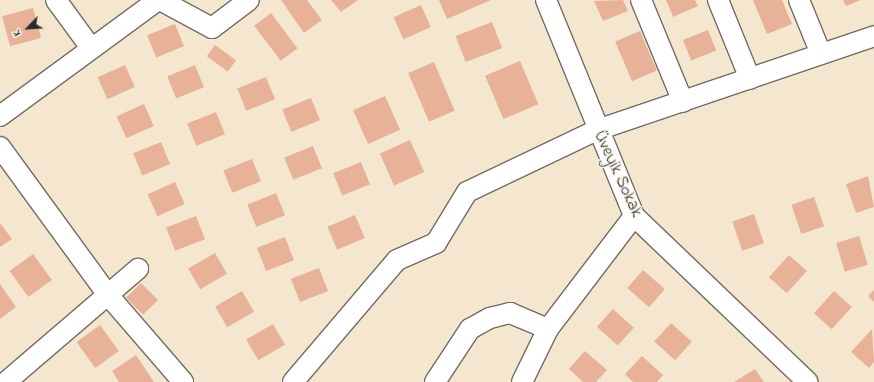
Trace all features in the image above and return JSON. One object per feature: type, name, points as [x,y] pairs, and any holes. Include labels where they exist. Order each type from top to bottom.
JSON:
[{"type":"street","points":[[56,0],[91,48]]},
{"type":"street","points":[[0,116],[91,48],[159,0],[212,28],[249,0]]},
{"type":"street","name":"Üveyik Sokak","points":[[546,0],[596,130],[634,216],[808,382]]},
{"type":"street","points":[[641,0],[683,102]]},
{"type":"street","points":[[718,0],[750,79]]},
{"type":"street","points":[[799,0],[821,54]]},
{"type":"street","points":[[293,382],[397,260],[436,243],[467,192],[596,130],[683,102],[874,36]]},
{"type":"street","points":[[0,147],[108,295],[183,382]]},
{"type":"street","points":[[522,382],[548,329],[634,216]]},
{"type":"street","points":[[12,380],[138,269]]},
{"type":"street","points":[[435,382],[470,329],[490,318],[510,313],[548,329]]},
{"type":"building","points":[[281,0],[307,0],[322,20],[304,33]]},
{"type":"building","points":[[331,0],[358,0],[341,12]]},
{"type":"building","points":[[439,0],[491,0],[447,19]]},
{"type":"building","points":[[623,0],[628,11],[603,21],[594,1]]},
{"type":"building","points":[[666,0],[695,0],[698,6],[673,17]]},
{"type":"building","points":[[753,0],[782,0],[792,24],[767,34]]},
{"type":"building","points":[[843,0],[861,0],[846,6]]},
{"type":"building","points":[[421,5],[431,27],[403,39],[394,17]]},
{"type":"building","points":[[33,8],[41,38],[10,46],[2,16]]},
{"type":"building","points":[[271,13],[297,48],[281,61],[254,26]]},
{"type":"building","points":[[492,22],[502,48],[466,62],[456,36]]},
{"type":"building","points":[[175,24],[184,46],[156,57],[147,35]]},
{"type":"building","points":[[708,30],[716,50],[691,61],[683,40]]},
{"type":"building","points":[[640,31],[657,71],[632,81],[615,42]]},
{"type":"building","points":[[215,45],[236,60],[228,72],[207,56]]},
{"type":"building","points":[[520,61],[538,104],[503,119],[485,76]]},
{"type":"building","points":[[434,62],[455,111],[429,122],[408,73]]},
{"type":"building","points":[[125,65],[135,87],[107,99],[98,77]]},
{"type":"building","points":[[195,65],[204,87],[176,98],[167,76]]},
{"type":"building","points":[[266,77],[275,99],[246,111],[237,89]]},
{"type":"building","points":[[385,96],[400,130],[368,144],[353,110]]},
{"type":"building","points":[[311,98],[320,120],[291,132],[282,110]]},
{"type":"building","points":[[144,104],[154,126],[126,138],[117,116]]},
{"type":"building","points":[[216,112],[225,134],[196,146],[187,124]]},
{"type":"building","points":[[410,140],[424,172],[394,185],[380,153]]},
{"type":"building","points":[[161,142],[170,164],[142,175],[133,153]]},
{"type":"building","points":[[313,146],[322,168],[293,180],[284,158]]},
{"type":"building","points":[[252,159],[261,181],[232,193],[223,171]]},
{"type":"building","points":[[361,162],[370,184],[342,195],[333,173]]},
{"type":"building","points":[[868,176],[874,207],[856,213],[846,184]]},
{"type":"building","points":[[175,182],[185,204],[157,216],[148,194]]},
{"type":"building","points":[[276,193],[285,215],[256,227],[247,205]]},
{"type":"building","points":[[814,197],[824,226],[801,234],[791,205]]},
{"type":"building","points":[[754,214],[764,243],[742,251],[732,221]]},
{"type":"building","points":[[355,215],[365,238],[337,250],[327,227]]},
{"type":"building","points":[[196,216],[205,239],[175,251],[166,227]]},
{"type":"building","points":[[0,223],[12,239],[0,247]]},
{"type":"building","points":[[859,236],[868,265],[845,272],[836,243]]},
{"type":"building","points":[[285,237],[294,260],[266,271],[257,248]]},
{"type":"building","points":[[215,253],[227,274],[200,289],[188,268]]},
{"type":"building","points":[[33,254],[52,280],[28,297],[10,271]]},
{"type":"building","points":[[789,255],[807,271],[787,293],[769,277]]},
{"type":"building","points":[[319,268],[328,291],[300,302],[291,279]]},
{"type":"building","points":[[643,270],[665,289],[649,307],[627,288]]},
{"type":"building","points":[[141,283],[158,300],[143,315],[126,298]]},
{"type":"building","points":[[0,284],[16,307],[0,319]]},
{"type":"building","points":[[874,290],[874,302],[868,296]]},
{"type":"building","points":[[242,291],[254,312],[227,327],[215,306]]},
{"type":"building","points":[[834,291],[852,307],[832,329],[814,313]]},
{"type":"building","points":[[613,309],[634,328],[618,346],[597,327]]},
{"type":"building","points":[[671,323],[692,342],[675,360],[654,342]]},
{"type":"building","points":[[273,324],[285,345],[258,360],[246,340]]},
{"type":"building","points":[[100,325],[119,351],[95,368],[77,342]]},
{"type":"building","points":[[872,329],[874,362],[869,368],[851,352]]},
{"type":"building","points":[[585,351],[607,370],[596,382],[583,382],[569,369]]},
{"type":"building","points":[[136,355],[154,382],[119,382],[112,371]]},
{"type":"building","points":[[642,356],[663,375],[657,382],[633,382],[625,374]]},
{"type":"building","points":[[755,369],[764,382],[734,382]]}]
